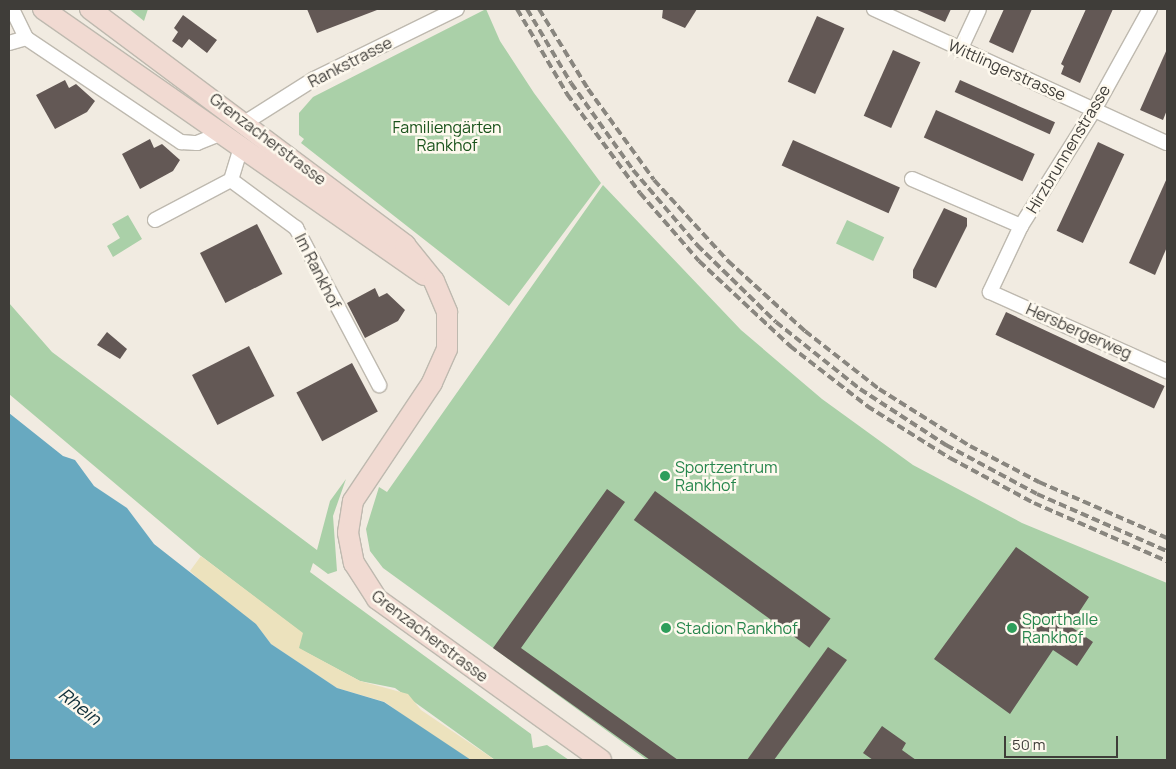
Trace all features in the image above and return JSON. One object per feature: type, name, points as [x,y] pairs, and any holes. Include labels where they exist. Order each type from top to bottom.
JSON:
[{"type":"main road","name":"Grenzacherstrasse","points":[[90,9],[246,122],[405,244],[434,281],[447,312],[447,349],[432,382],[353,501],[348,533],[354,563],[377,598],[601,760]]},
{"type":"main road","name":"Grenzacherstrasse","points":[[46,10],[434,281]]},
{"type":"main road","points":[[222,134],[246,122]]},
{"type":"main road","points":[[241,147],[246,122]]},
{"type":"street","points":[[9,13],[11,9]]},
{"type":"street","points":[[9,43],[26,38],[11,9]]},
{"type":"street","name":"Rankstrasse","points":[[246,122],[314,79],[457,9]]},
{"type":"street","name":"Wittlingerstrasse","points":[[874,9],[960,50],[1167,143]]},
{"type":"street","points":[[960,50],[979,9]]},
{"type":"street","name":"Hirzbrunnenstrasse","points":[[990,292],[1021,226],[1094,110],[1150,9]]},
{"type":"street","name":"Grenzacherstrasse","points":[[26,38],[181,142],[197,143],[222,134]]},
{"type":"street","points":[[155,220],[231,180],[241,147]]},
{"type":"street","points":[[912,179],[1021,226]]},
{"type":"street","name":"Im Rankhof","points":[[231,180],[296,228],[378,385]]},
{"type":"street","name":"Hersbergerweg","points":[[990,292],[1167,371]]},
{"type":"green space","points":[[129,9],[148,9],[144,21]]},
{"type":"green space","name":"Familiengärten Rankhof","points":[[486,9],[500,41],[534,93],[601,183],[509,306],[301,143],[304,139],[299,135],[299,113],[313,97]]},
{"type":"green space","name":"Sportzentrum Rankhof","points":[[603,185],[741,330],[822,399],[913,465],[1022,523],[1167,583],[1167,760],[647,760],[383,568],[370,551],[366,529],[379,487],[387,492]]},
{"type":"green space","points":[[128,215],[142,239],[113,257],[107,246],[120,238],[112,224]]},
{"type":"green space","points":[[847,220],[884,237],[873,261],[836,244]]},
{"type":"green space","points":[[9,303],[52,352],[317,550],[330,501],[346,479],[333,516],[337,571],[328,574],[313,563],[310,572],[531,734],[533,748],[547,745],[569,760],[495,760],[395,688],[360,681],[298,648],[302,633],[201,556],[9,394]]},
{"type":"sand","points":[[201,556],[303,633],[299,648],[360,681],[408,694],[421,710],[495,760],[471,760],[455,753],[385,702],[337,688],[271,644],[256,624],[229,607],[190,571]]},
{"type":"water","name":"Rhein","points":[[9,413],[63,456],[75,460],[94,486],[127,508],[154,544],[256,624],[271,644],[337,688],[384,702],[471,760],[9,760]]},
{"type":"building","points":[[307,9],[377,9],[377,10],[317,33]]},
{"type":"building","points":[[663,9],[697,9],[685,28],[662,18]]},
{"type":"building","points":[[915,9],[951,9],[945,22]]},
{"type":"building","points":[[1004,9],[1032,9],[1013,53],[989,42]]},
{"type":"building","points":[[1086,9],[1113,9],[1080,83],[1061,74],[1064,66],[1061,64]]},
{"type":"building","points":[[183,15],[217,40],[207,53],[189,39],[182,48],[172,41],[178,32],[174,28]]},
{"type":"building","points":[[817,16],[844,28],[815,94],[788,82]]},
{"type":"building","points":[[1167,49],[1167,110],[1163,120],[1140,110]]},
{"type":"building","points":[[893,50],[920,62],[891,128],[864,116]]},
{"type":"building","points":[[65,80],[69,88],[76,84],[95,101],[87,112],[55,129],[36,95]]},
{"type":"building","points":[[960,80],[1055,122],[1050,134],[955,92]]},
{"type":"building","points":[[936,110],[1035,154],[1022,181],[924,137]]},
{"type":"building","points":[[150,139],[154,148],[162,144],[180,160],[173,171],[140,189],[122,154]]},
{"type":"building","points":[[793,140],[900,188],[888,213],[782,166]]},
{"type":"building","points":[[1098,142],[1124,154],[1083,243],[1057,231]]},
{"type":"building","points":[[1167,178],[1167,247],[1155,275],[1129,263]]},
{"type":"building","points":[[944,208],[967,218],[967,226],[936,288],[913,278],[913,270]]},
{"type":"building","points":[[257,224],[282,274],[225,303],[200,253]]},
{"type":"building","points":[[375,288],[379,297],[387,293],[405,310],[398,321],[365,338],[347,303]]},
{"type":"building","points":[[1006,312],[1165,386],[1154,409],[995,335]]},
{"type":"building","points":[[107,332],[127,349],[120,359],[97,345]]},
{"type":"building","points":[[249,346],[274,396],[217,425],[192,375]]},
{"type":"building","points":[[352,363],[378,412],[322,441],[296,393]]},
{"type":"building","points":[[607,489],[625,502],[521,648],[678,760],[650,760],[493,648]]},
{"type":"building","points":[[655,491],[831,619],[809,648],[634,520]]},
{"type":"building","name":"Sporthalle Rankhof","points":[[1016,547],[1089,597],[1070,626],[1093,642],[1077,666],[1053,650],[1010,714],[934,659]]},
{"type":"building","points":[[828,647],[847,660],[774,760],[747,760]]},
{"type":"building","points":[[882,726],[906,743],[902,750],[916,760],[873,760],[863,753]]},
{"type":"railway","points":[[517,9],[567,94],[640,193],[699,261],[790,346],[867,406],[950,458],[1034,503],[1167,561]]},
{"type":"railway","points":[[527,9],[571,83],[633,170],[697,245],[776,322],[860,389],[946,445],[1037,494],[1167,551]]},
{"type":"railway","points":[[539,9],[588,89],[654,180],[728,261],[805,331],[879,389],[970,446],[1039,482],[1167,538]]},
{"type":"place","name":"Sportzentrum Rankhof","points":[[665,476]]},
{"type":"place","name":"Stadion Rankhof","points":[[666,628]]},
{"type":"place","name":"Sporthalle Rankhof","points":[[1012,628]]}]
